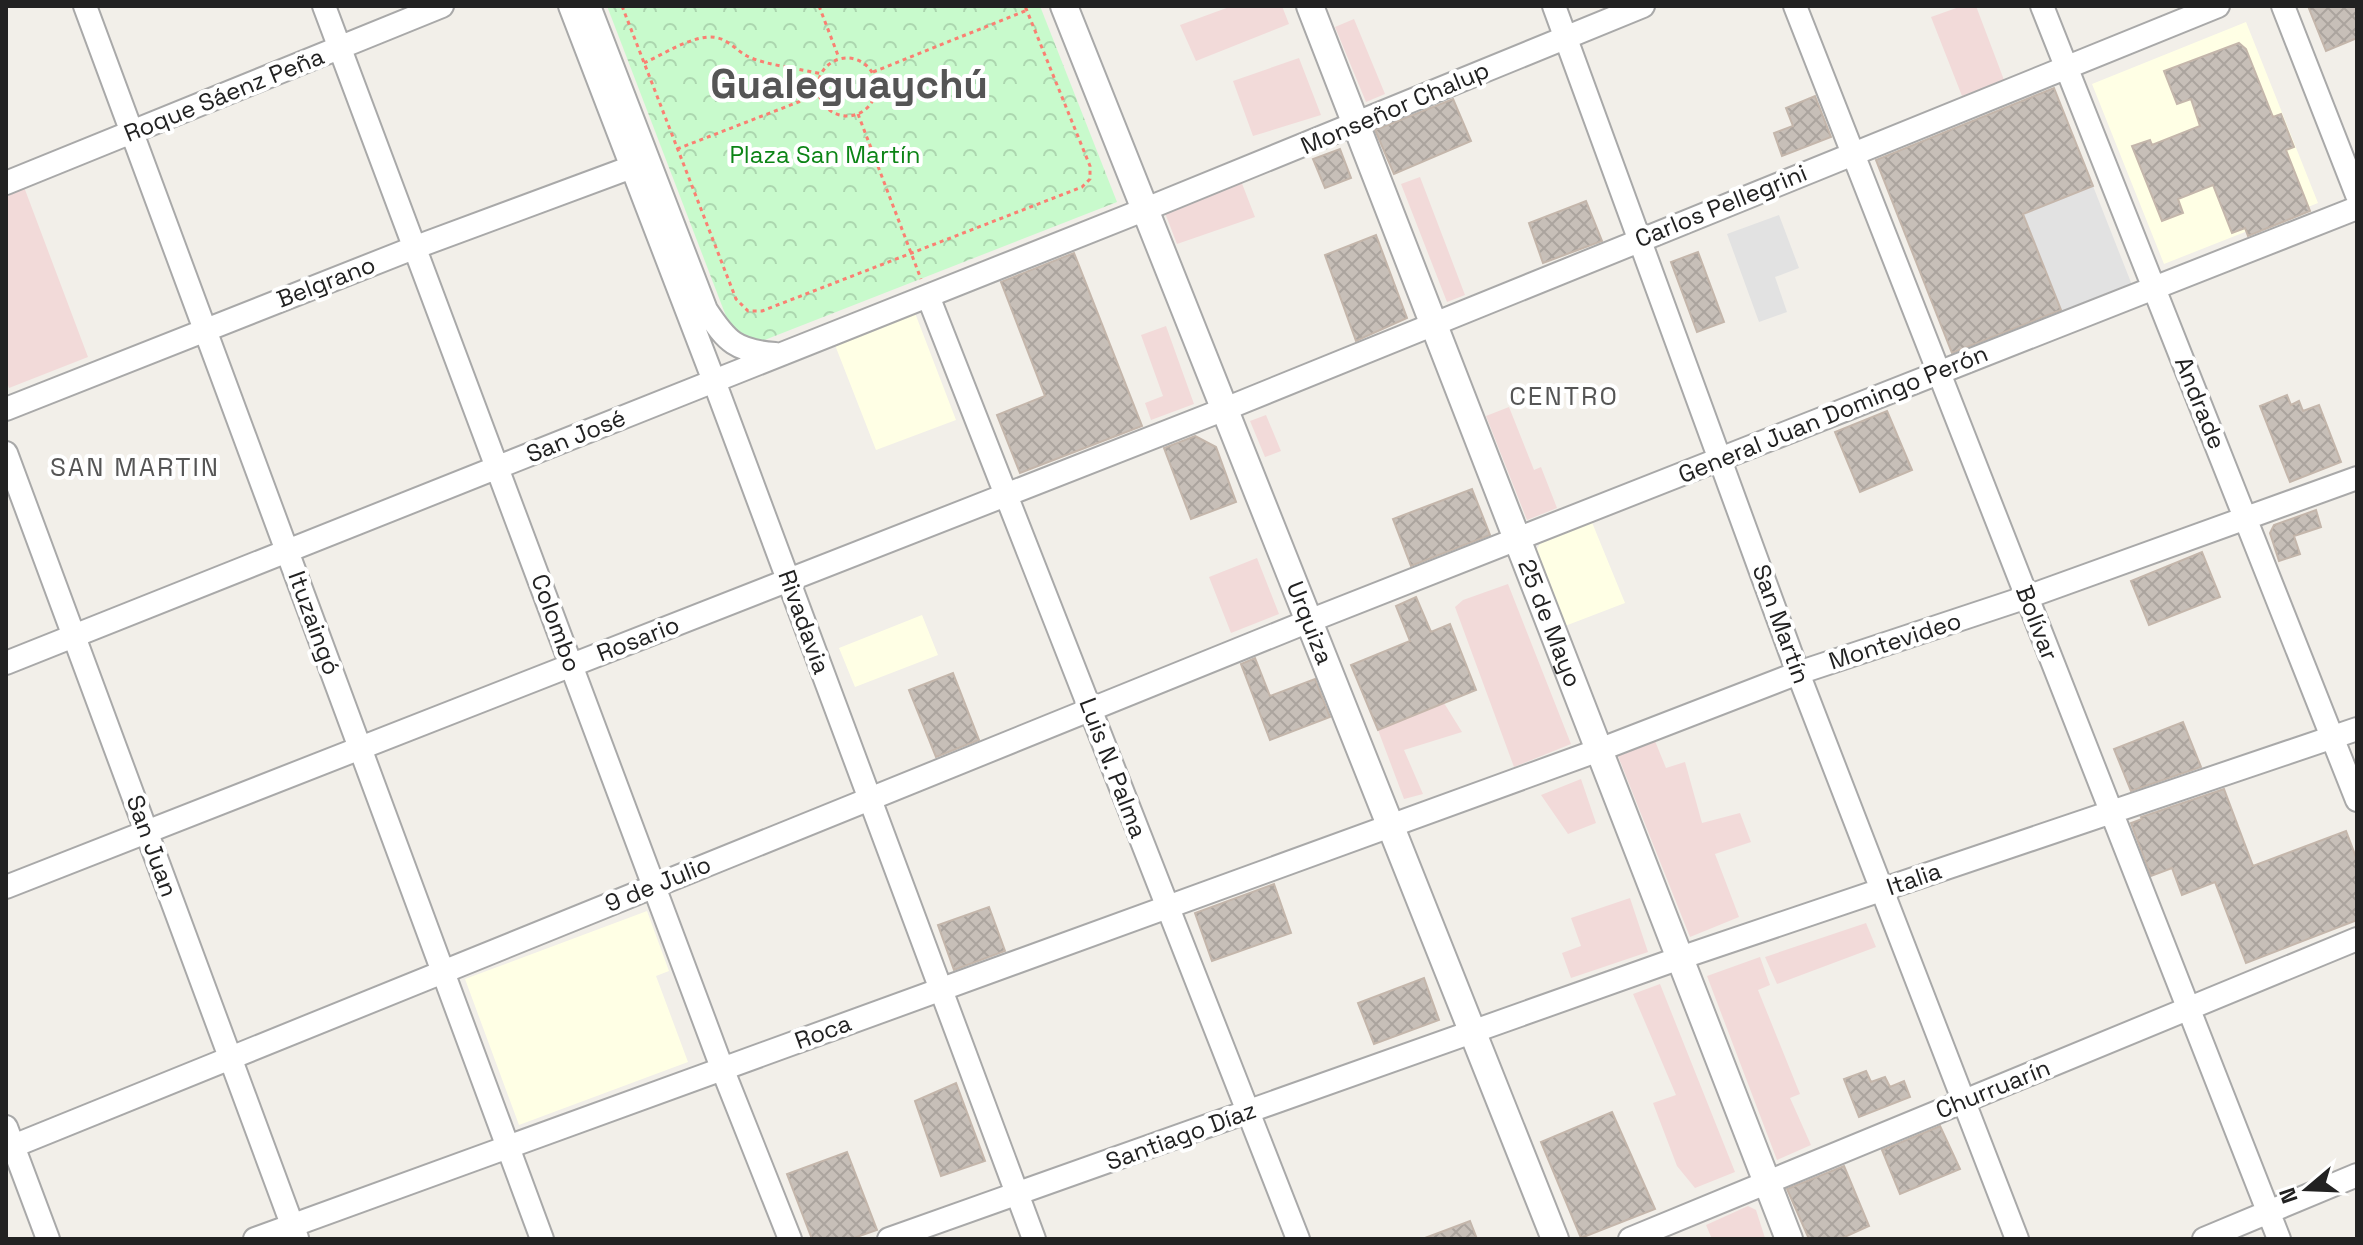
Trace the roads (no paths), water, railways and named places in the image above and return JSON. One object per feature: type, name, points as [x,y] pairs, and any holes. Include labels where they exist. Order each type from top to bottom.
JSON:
[{"type":"street","name":"Ituzaingó","points":[[85,6],[542,1239]]},
{"type":"street","name":"Colombo","points":[[324,6],[656,885],[722,1068],[790,1239]]},
{"type":"street","name":"Roque Sáenz Peña","points":[[6,183],[442,6]]},
{"type":"street","name":"Rivadavia","points":[[570,6],[706,310],[724,337],[751,352],[776,354]]},
{"type":"street","name":"Rivadavia","points":[[589,6],[714,381],[1034,1239]]},
{"type":"street","name":"Urquiza","points":[[1064,6],[1555,1239]]},
{"type":"street","name":"25 de Mayo","points":[[1310,6],[1789,1239]]},
{"type":"street","name":"San Martín","points":[[1554,6],[1798,673],[2017,1239]]},
{"type":"street","name":"Monseñor Chalup","points":[[1146,209],[1643,6]]},
{"type":"street","name":"Bolívar","points":[[1795,6],[2279,1239]]},
{"type":"street","name":"Andrade","points":[[2042,6],[2357,800]]},
{"type":"street","name":"Carlos Pellegrini","points":[[1225,409],[2218,6]]},
{"type":"street","points":[[2283,6],[2357,195]]},
{"type":"street","name":"Belgrano","points":[[6,409],[416,247],[640,164]]},
{"type":"street","name":"General Juan Domingo Perón","points":[[1309,621],[2357,208]]},
{"type":"street","name":"San José","points":[[6,663],[1146,209]]},
{"type":"street","name":"Luis N. Palma","points":[[928,296],[1298,1239]]},
{"type":"street","name":"Rosario","points":[[6,887],[1225,409]]},
{"type":"street","name":"San Juan","points":[[6,453],[294,1232]]},
{"type":"street","name":"Montevideo","points":[[1391,824],[1599,750],[1798,673],[2027,597],[2357,478]]},
{"type":"street","name":"9 de Julio","points":[[8,1140],[230,1058],[1309,621]]},
{"type":"street","name":"Italia","points":[[1473,1031],[2357,729]]},
{"type":"street","name":"Roca","points":[[255,1239],[294,1232],[508,1147],[1391,824]]},
{"type":"street","name":"Churruarín","points":[[1630,1239],[2357,939]]},
{"type":"street","name":"Santiago Díaz","points":[[889,1239],[1473,1031]]},
{"type":"street","points":[[8,1140],[48,1239]]},
{"type":"street","points":[[2204,1239],[2357,1175]]},
{"type":"district","name":"Gualeguaychú","points":[[849,84]]},
{"type":"district","name":"CENTRO","points":[[1564,396]]},
{"type":"district","name":"SAN MARTIN","points":[[135,467]]},
{"type":"park label","name":"Plaza San Martín","points":[[825,155]]}]
